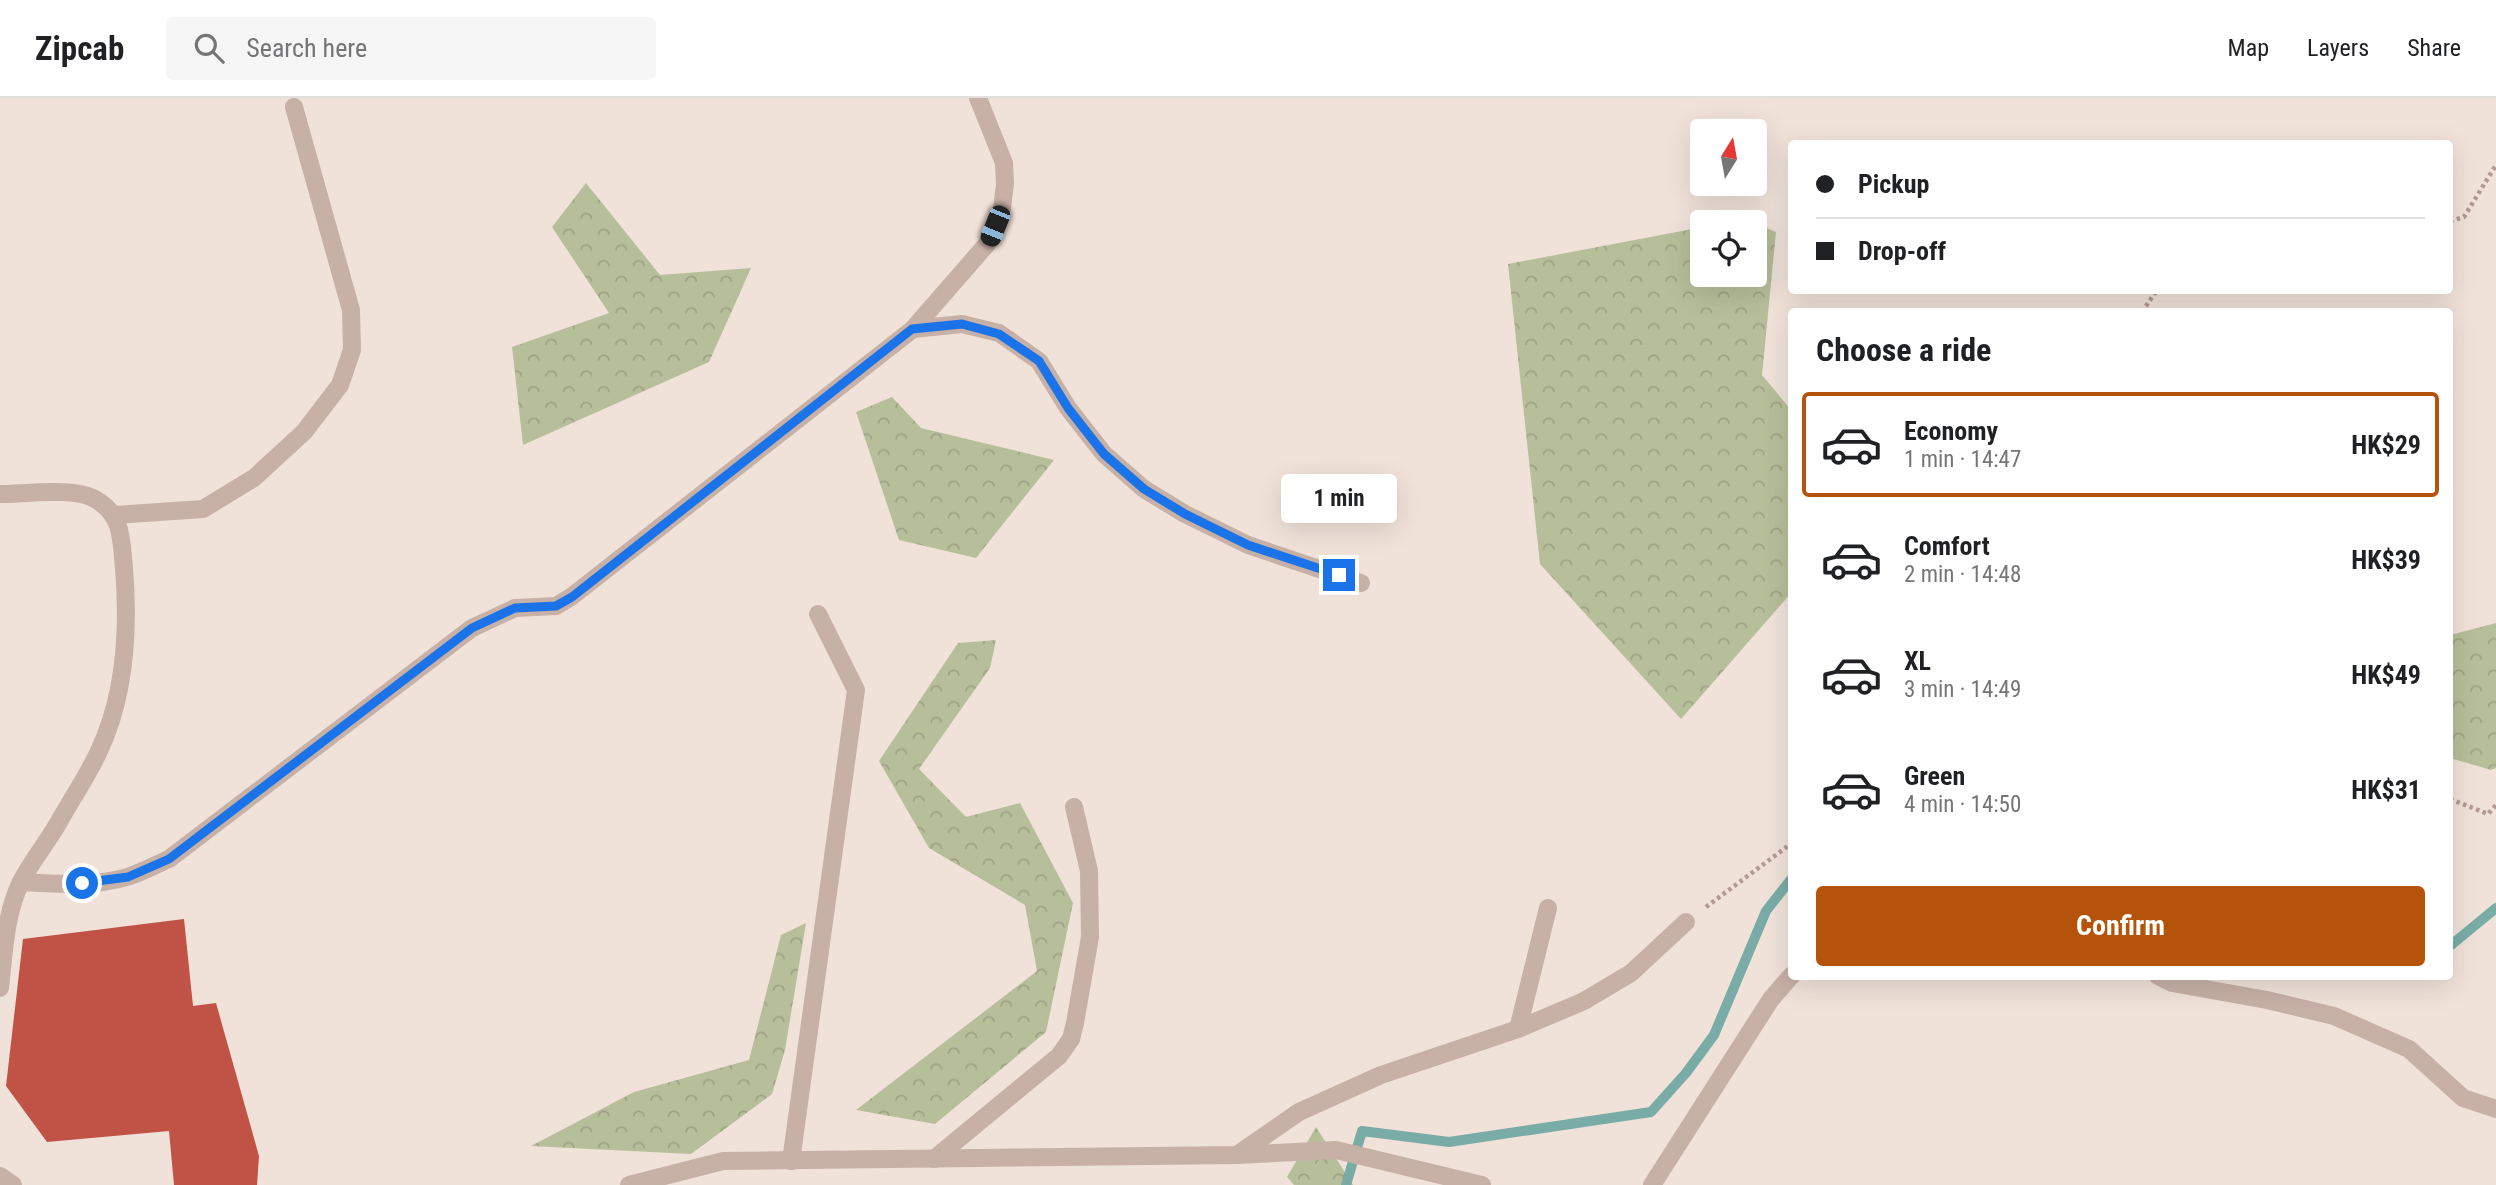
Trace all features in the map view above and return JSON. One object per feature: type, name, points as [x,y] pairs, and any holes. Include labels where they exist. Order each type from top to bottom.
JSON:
[{"type":"street","points":[[21,882],[104,882],[128,877],[169,859],[472,628],[515,608],[556,606],[572,597],[912,329],[987,244],[1002,208],[1004,163],[978,98]]},
{"type":"street","points":[[115,515],[203,509],[254,478],[304,432],[340,385],[352,350],[351,310],[294,107]]},
{"type":"street","points":[[912,329],[962,324],[999,334],[1039,361],[1068,408],[1104,454],[1144,489],[1185,514],[1248,545],[1362,583]]},
{"type":"street","points":[[0,494],[84,494],[105,505],[115,515],[120,529],[127,605],[126,642],[113,715],[99,750],[21,882],[7,926],[0,988]]},
{"type":"street","points":[[791,1161],[856,690],[818,614]]},
{"type":"street","points":[[934,1159],[1059,1056],[1071,1039],[1088,950],[1090,924],[1089,871],[1074,807]]},
{"type":"street","points":[[1518,1029],[1548,908]]},
{"type":"street","points":[[1237,1155],[1299,1112],[1381,1075],[1518,1029],[1584,1001],[1630,973],[1686,922]]},
{"type":"street","points":[[1652,1185],[1771,999],[1788,980]]},
{"type":"street","points":[[2166,980],[2334,1016],[2409,1049],[2463,1098],[2496,1109]]},
{"type":"street","points":[[629,1185],[723,1161],[1237,1155],[1336,1150],[1482,1185]]},
{"type":"street","points":[[0,1176],[13,1185]]},
{"type":"path","points":[[2453,220],[2464,216],[2496,165]]},
{"type":"path","points":[[2453,800],[2488,814],[2496,805]]},
{"type":"path","points":[[1686,922],[1788,846]]},
{"type":"green space","points":[[586,183],[660,275],[751,268],[709,362],[523,445],[512,347],[609,313],[552,227]]},
{"type":"green space","points":[[1767,228],[1776,232],[1762,375],[1788,406],[1788,597],[1681,719],[1540,564],[1508,264],[1690,229],[1690,287],[1767,287]]},
{"type":"green space","points":[[892,397],[921,428],[1054,460],[976,558],[899,540],[856,412]]},
{"type":"green space","points":[[2496,623],[2496,768],[2491,770],[2453,759],[2453,634]]},
{"type":"green space","points":[[996,640],[990,668],[919,769],[966,817],[1020,803],[1073,903],[1046,1032],[935,1124],[856,1110],[1037,971],[1025,905],[929,848],[879,761],[958,643]]},
{"type":"green space","points":[[806,923],[785,1050],[772,1094],[691,1154],[531,1146],[634,1092],[749,1060],[781,935]]},
{"type":"green space","points":[[1316,1127],[1353,1185],[1294,1185],[1287,1177]]},
{"type":"building","points":[[184,919],[193,1006],[216,1003],[259,1156],[257,1185],[174,1185],[169,1131],[47,1142],[6,1086],[23,939]]},
{"type":"waterway","points":[[1346,1185],[1362,1131],[1449,1142],[1651,1112],[1686,1073],[1714,1035],[1766,911],[1788,883]]},
{"type":"waterway","points":[[2453,944],[2496,908]]},
{"type":"route","points":[[82,883],[128,877],[169,859],[472,628],[515,608],[556,606],[572,597],[912,329],[962,324],[999,334],[1039,361],[1068,408],[1104,454],[1144,489],[1185,514],[1248,545],[1339,575]]}]
